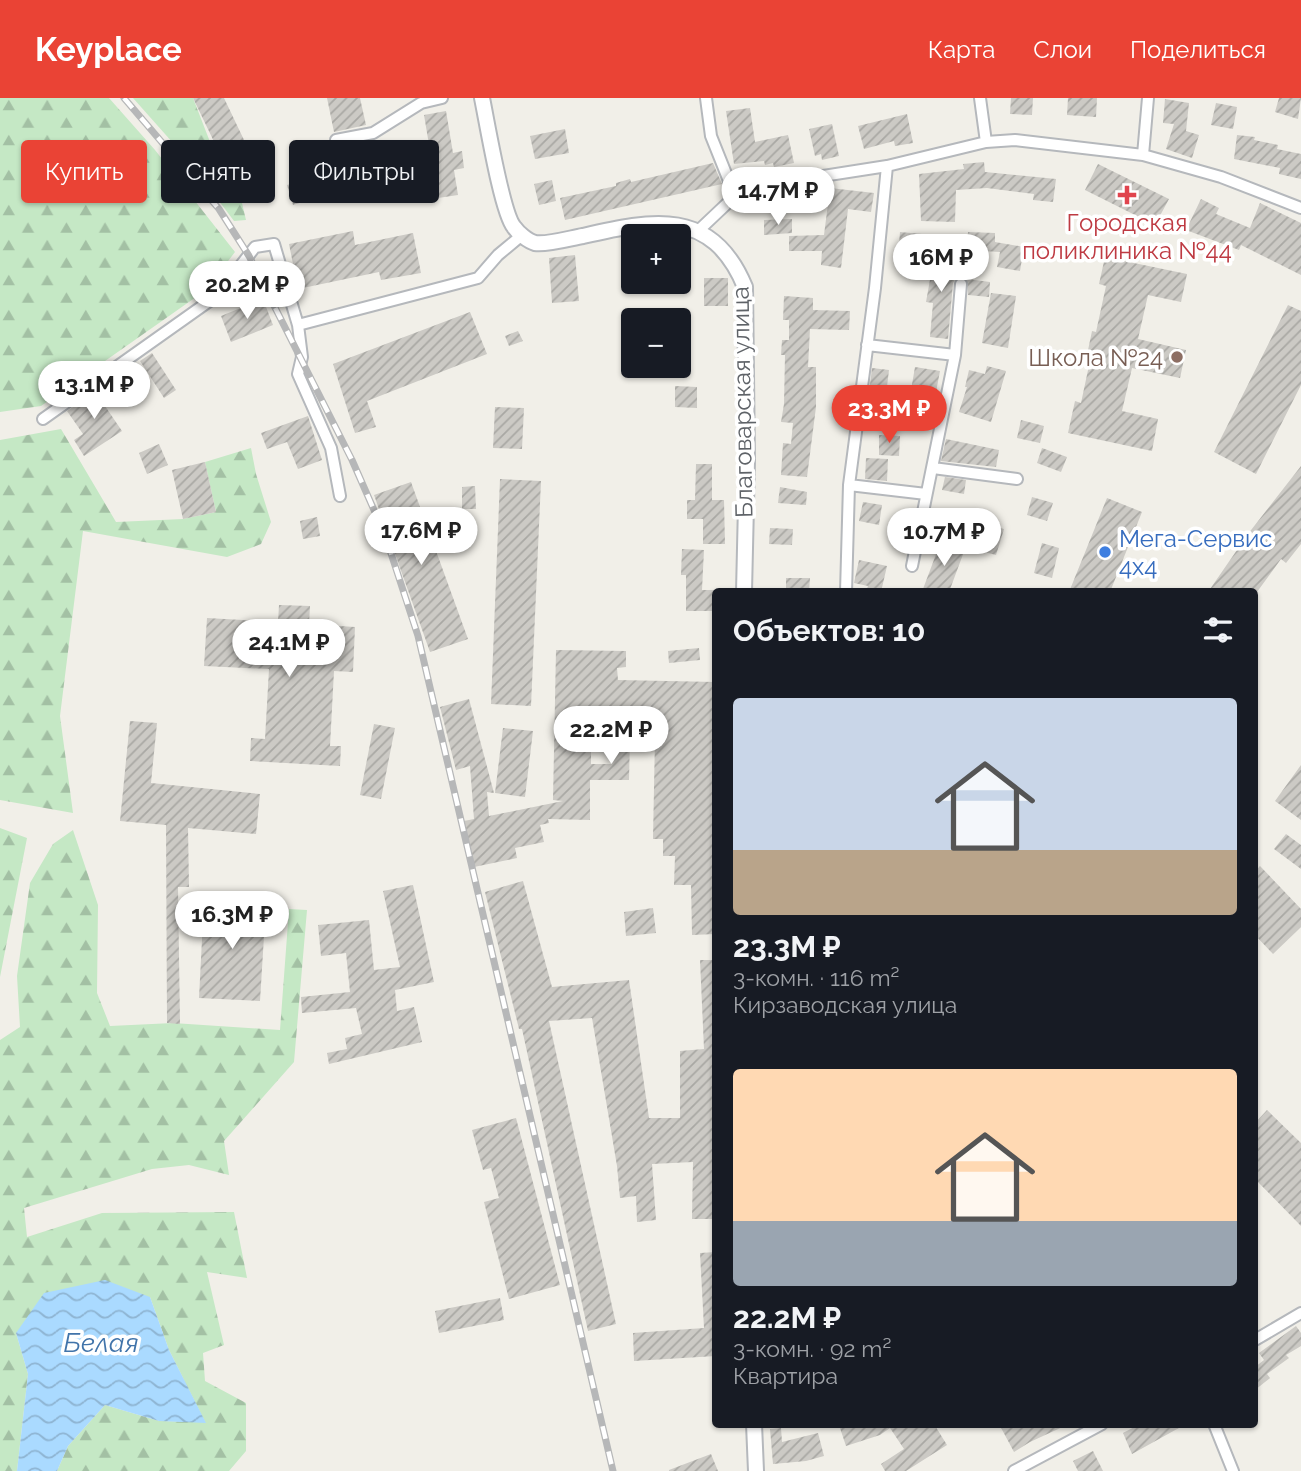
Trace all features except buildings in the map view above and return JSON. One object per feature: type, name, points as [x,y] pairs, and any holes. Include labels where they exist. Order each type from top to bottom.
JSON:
[{"type":"street","points":[[335,140],[373,133],[421,103],[442,98]]},
{"type":"street","points":[[482,98],[500,185],[512,226],[535,243],[564,240],[638,223],[669,223],[698,231],[735,196],[759,186],[887,166],[986,142],[1015,140],[1143,155],[1221,177],[1301,208]]},
{"type":"street","points":[[706,98],[711,136],[735,196]]},
{"type":"street","points":[[981,98],[986,142]]},
{"type":"street","points":[[1143,155],[1148,98]]},
{"type":"street","points":[[846,588],[849,485],[887,166]]},
{"type":"street","name":"Благоварская улица","points":[[698,231],[720,247],[736,265],[745,287],[747,461],[744,588]]},
{"type":"street","points":[[298,325],[478,278],[522,235]]},
{"type":"street","points":[[43,419],[218,295],[255,247],[274,244],[298,325],[302,356],[298,374],[331,447],[340,496]]},
{"type":"street","points":[[912,566],[956,355],[961,284]]},
{"type":"street","points":[[867,345],[956,355]]},
{"type":"street","points":[[933,468],[1017,479]]},
{"type":"street","points":[[849,485],[926,494]]},
{"type":"street","points":[[1258,1338],[1301,1313]]},
{"type":"street","points":[[754,1428],[756,1471]]},
{"type":"street","points":[[1014,1471],[1094,1428]]},
{"type":"street","points":[[1216,1428],[1233,1471]]},
{"type":"green space","points":[[0,98],[109,98],[146,140],[21,140],[21,203],[147,203],[147,141],[161,158],[161,203],[197,203],[235,252],[206,290],[41,406],[0,412]]},
{"type":"green space","points":[[133,98],[193,98],[209,140],[170,140]]},
{"type":"green space","points":[[220,203],[242,203],[246,220],[234,221]]},
{"type":"green space","points":[[61,429],[116,522],[183,519],[216,512],[205,462],[251,448],[271,522],[261,544],[227,557],[83,531],[60,716],[73,813],[0,800],[0,440]]},
{"type":"green space","points":[[0,828],[27,838],[0,977]]},
{"type":"green space","points":[[73,830],[98,905],[97,993],[110,1026],[173,1023],[280,1030],[289,909],[307,910],[294,1062],[224,1141],[229,1175],[189,1165],[152,1169],[24,1208],[27,1237],[102,1213],[234,1212],[247,1278],[207,1272],[224,1345],[203,1353],[205,1381],[246,1403],[246,1451],[229,1471],[57,1471],[68,1446],[105,1405],[159,1421],[205,1422],[169,1350],[150,1297],[16,1333],[28,1374],[17,1471],[0,1471],[0,1040],[20,1027],[17,976],[30,883],[53,844]]},
{"type":"water","name":"Белая","points":[[105,1280],[150,1297],[169,1350],[206,1423],[159,1421],[105,1405],[68,1446],[57,1471],[17,1471],[28,1374],[16,1333],[44,1293]]},
{"type":"railway","points":[[124,98],[219,209],[249,256],[352,460],[385,535],[418,636],[613,1471]]},
{"type":"place","name":"Городская поликлиника №44","points":[[1127,195]]},
{"type":"place","name":"Школа №24","points":[[1177,357]]},
{"type":"place","name":"Мега-Сервис 4х4","points":[[1105,552]]}]
